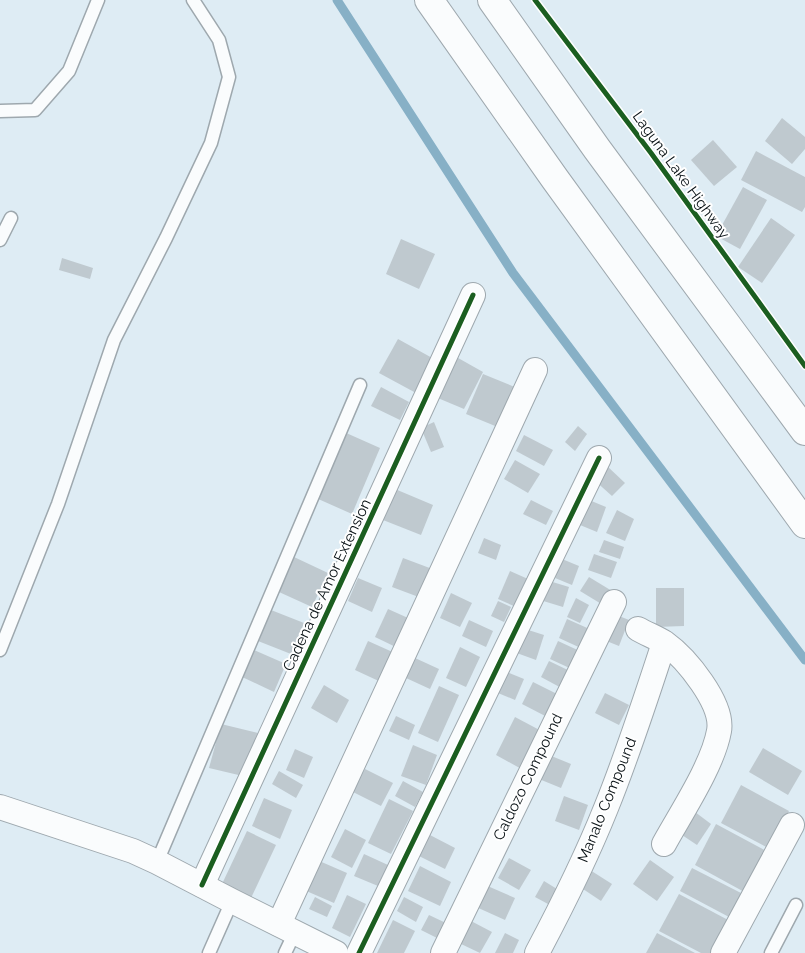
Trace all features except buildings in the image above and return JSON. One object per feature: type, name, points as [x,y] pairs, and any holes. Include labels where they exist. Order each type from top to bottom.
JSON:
[{"type":"main road","points":[[429,0],[555,179],[805,524]]},
{"type":"main road","points":[[492,0],[597,149],[805,431]]},
{"type":"street","name":"Cadena de Amor Extension","points":[[202,885],[473,295]]},
{"type":"street","points":[[286,937],[536,370]]},
{"type":"street","points":[[359,953],[599,458]]},
{"type":"street","name":"Caldozo Compound","points":[[443,953],[614,602]]},
{"type":"street","points":[[638,629],[664,643],[683,659],[702,682],[718,716],[720,730],[715,747],[702,775],[664,844]]},
{"type":"street","name":"Manalo Compound","points":[[537,953],[584,860],[606,809],[630,746],[664,643]]},
{"type":"street","points":[[0,807],[133,851],[232,901],[286,937],[336,953]]},
{"type":"street","points":[[722,953],[792,825]]},
{"type":"lane","points":[[0,111],[35,110],[69,71],[98,0]]},
{"type":"lane","points":[[0,650],[58,504],[114,340],[166,238],[211,143],[229,77],[219,40],[193,0]]},
{"type":"lane","points":[[0,240],[11,218]]},
{"type":"lane","points":[[157,862],[360,385]]},
{"type":"lane","points":[[209,953],[232,901]]},
{"type":"lane","points":[[770,953],[796,905]]},
{"type":"waterway","points":[[337,0],[513,273],[805,660]]},
{"type":"cycle path","name":"Laguna Lake Highway","points":[[535,0],[651,153],[805,366]]},
{"type":"cycle path","points":[[202,885],[473,295]]},
{"type":"cycle path","points":[[359,953],[599,458]]}]
